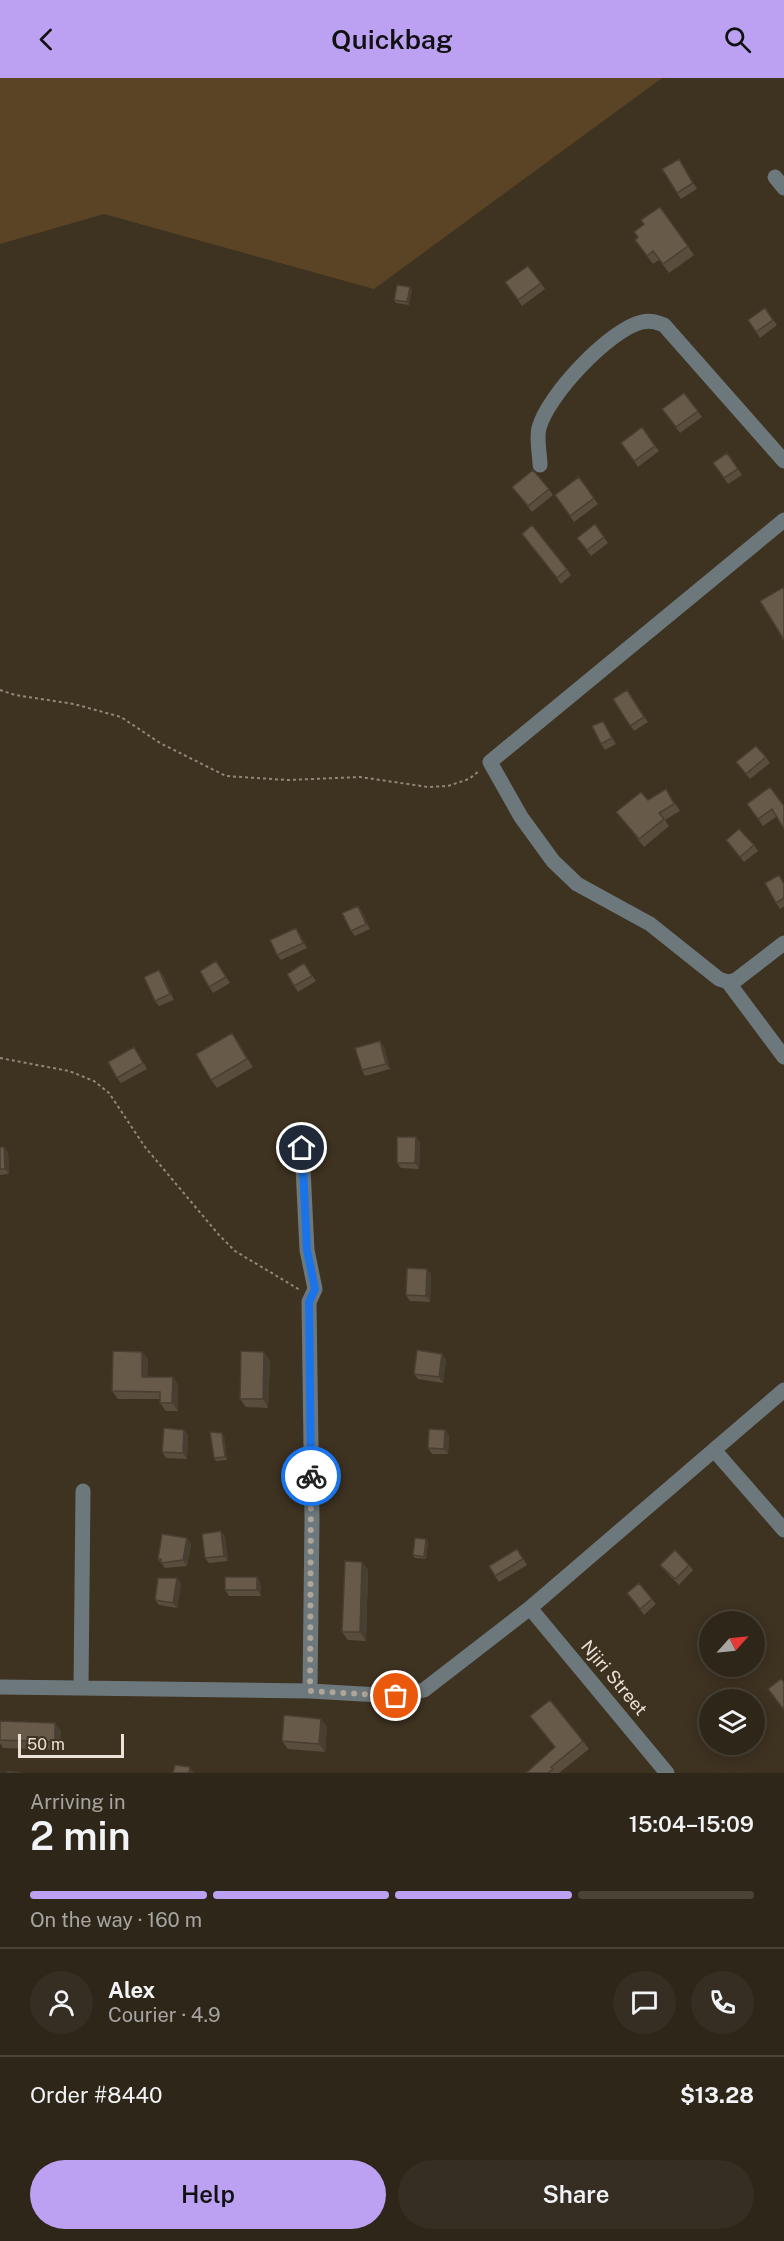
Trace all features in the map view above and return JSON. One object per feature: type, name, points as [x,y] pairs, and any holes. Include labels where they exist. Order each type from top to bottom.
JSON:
[{"type":"street","points":[[540,465],[539,429],[560,388],[600,347],[639,322],[653,320],[664,325],[784,460]]},
{"type":"street","points":[[784,520],[490,762],[521,817],[553,861],[577,884],[650,924],[719,979],[728,982],[736,980],[784,943]]},
{"type":"street","points":[[728,982],[784,1056]]},
{"type":"street","points":[[302,1148],[307,1250],[315,1289],[309,1302],[312,1518],[310,1691]]},
{"type":"street","points":[[0,1687],[310,1691],[396,1696],[424,1690],[530,1608],[784,1390]]},
{"type":"street","points":[[714,1450],[784,1530]]},
{"type":"street","points":[[81,1688],[83,1491]]},
{"type":"street","name":"Njiri Street","points":[[530,1608],[667,1773]]},
{"type":"path","points":[[0,690],[15,695],[74,704],[121,717],[160,743],[226,776],[287,780],[360,777],[428,787],[447,786],[469,779],[490,762]]},
{"type":"path","points":[[0,1058],[69,1071],[94,1081],[109,1093],[145,1147],[219,1235],[235,1251],[304,1293],[309,1302]]},
{"type":"shaded area","points":[[0,78],[662,78],[374,289],[104,214],[0,244]]},
{"type":"building","points":[[679,159],[693,183],[677,193],[662,169]]},
{"type":"building","points":[[660,207],[688,246],[663,264],[653,251],[647,256],[635,240],[638,237],[634,232],[644,224],[641,220]]},
{"type":"building","points":[[528,266],[541,283],[518,300],[505,282]]},
{"type":"building","points":[[397,285],[410,287],[407,302],[394,300]]},
{"type":"building","points":[[765,308],[773,320],[756,332],[748,320]]},
{"type":"building","points":[[684,393],[698,411],[676,427],[662,409]]},
{"type":"building","points":[[642,427],[655,446],[634,461],[621,443]]},
{"type":"building","points":[[727,453],[738,469],[724,478],[713,463]]},
{"type":"building","points":[[533,470],[549,489],[528,506],[512,487]]},
{"type":"building","points":[[579,477],[594,498],[570,516],[555,495]]},
{"type":"building","points":[[595,524],[604,537],[587,550],[577,538]]},
{"type":"building","points":[[532,525],[567,569],[557,578],[522,534]]},
{"type":"building","points":[[784,587],[784,640],[760,601]]},
{"type":"building","points":[[627,690],[644,717],[630,726],[613,699]]},
{"type":"building","points":[[603,721],[612,738],[601,744],[592,726]]},
{"type":"building","points":[[756,746],[766,757],[746,774],[736,762]]},
{"type":"building","points":[[770,787],[784,806],[784,829],[772,809],[758,819],[747,804]]},
{"type":"building","points":[[666,789],[674,804],[659,813],[664,819],[639,839],[616,812],[641,792],[648,800]]},
{"type":"building","points":[[739,829],[754,845],[740,857],[726,840]]},
{"type":"building","points":[[779,875],[784,884],[784,898],[776,903],[765,883]]},
{"type":"building","points":[[358,906],[366,924],[351,931],[342,913]]},
{"type":"building","points":[[296,928],[303,943],[277,955],[270,940]]},
{"type":"building","points":[[216,961],[226,977],[209,987],[200,971]]},
{"type":"building","points":[[304,963],[312,976],[294,986],[287,974]]},
{"type":"building","points":[[159,970],[170,994],[155,1001],[144,977]]},
{"type":"building","points":[[232,1033],[247,1059],[211,1080],[196,1054]]},
{"type":"building","points":[[380,1041],[386,1064],[362,1070],[355,1048]]},
{"type":"building","points":[[134,1047],[143,1063],[117,1078],[108,1062]]},
{"type":"building","points":[[397,1137],[416,1137],[415,1163],[397,1163]]},
{"type":"building","points":[[0,1147],[4,1147],[5,1169],[0,1169]]},
{"type":"building","points":[[407,1268],[427,1269],[426,1296],[406,1295]]},
{"type":"building","points":[[417,1350],[442,1354],[439,1377],[414,1374]]},
{"type":"building","points":[[113,1351],[142,1352],[142,1377],[173,1377],[172,1403],[160,1403],[160,1392],[112,1391]]},
{"type":"building","points":[[241,1351],[264,1352],[263,1399],[240,1399]]},
{"type":"building","points":[[164,1428],[184,1430],[183,1453],[162,1452]]},
{"type":"building","points":[[429,1429],[445,1430],[444,1449],[428,1448]]},
{"type":"building","points":[[210,1432],[222,1433],[225,1457],[214,1458]]},
{"type":"building","points":[[221,1531],[224,1556],[205,1558],[202,1534]]},
{"type":"building","points":[[162,1534],[187,1538],[183,1560],[161,1563],[161,1559],[158,1559]]},
{"type":"building","points":[[415,1538],[426,1539],[424,1557],[413,1555]]},
{"type":"building","points":[[517,1549],[523,1559],[495,1576],[489,1566]]},
{"type":"building","points":[[675,1550],[689,1565],[675,1579],[660,1565]]},
{"type":"building","points":[[345,1561],[362,1562],[360,1632],[342,1632]]},
{"type":"building","points":[[225,1577],[257,1577],[257,1590],[225,1590]]},
{"type":"building","points":[[158,1578],[177,1578],[173,1603],[155,1600]]},
{"type":"building","points":[[639,1583],[652,1599],[640,1609],[627,1593]]},
{"type":"building","points":[[781,1679],[784,1682],[784,1710],[768,1689]]},
{"type":"building","points":[[550,1700],[583,1741],[551,1767],[553,1769],[548,1773],[526,1773],[555,1747],[530,1716]]},
{"type":"building","points":[[284,1715],[321,1719],[319,1744],[282,1741]]},
{"type":"building","points":[[0,1721],[55,1723],[55,1742],[0,1740]]},
{"type":"building","points":[[175,1765],[190,1767],[189,1773],[173,1773]]},
{"type":"way so far","points":[[311,1476],[310,1691],[396,1696]]},
{"type":"route","points":[[302,1148],[307,1250],[315,1289],[309,1302],[311,1476]]}]
